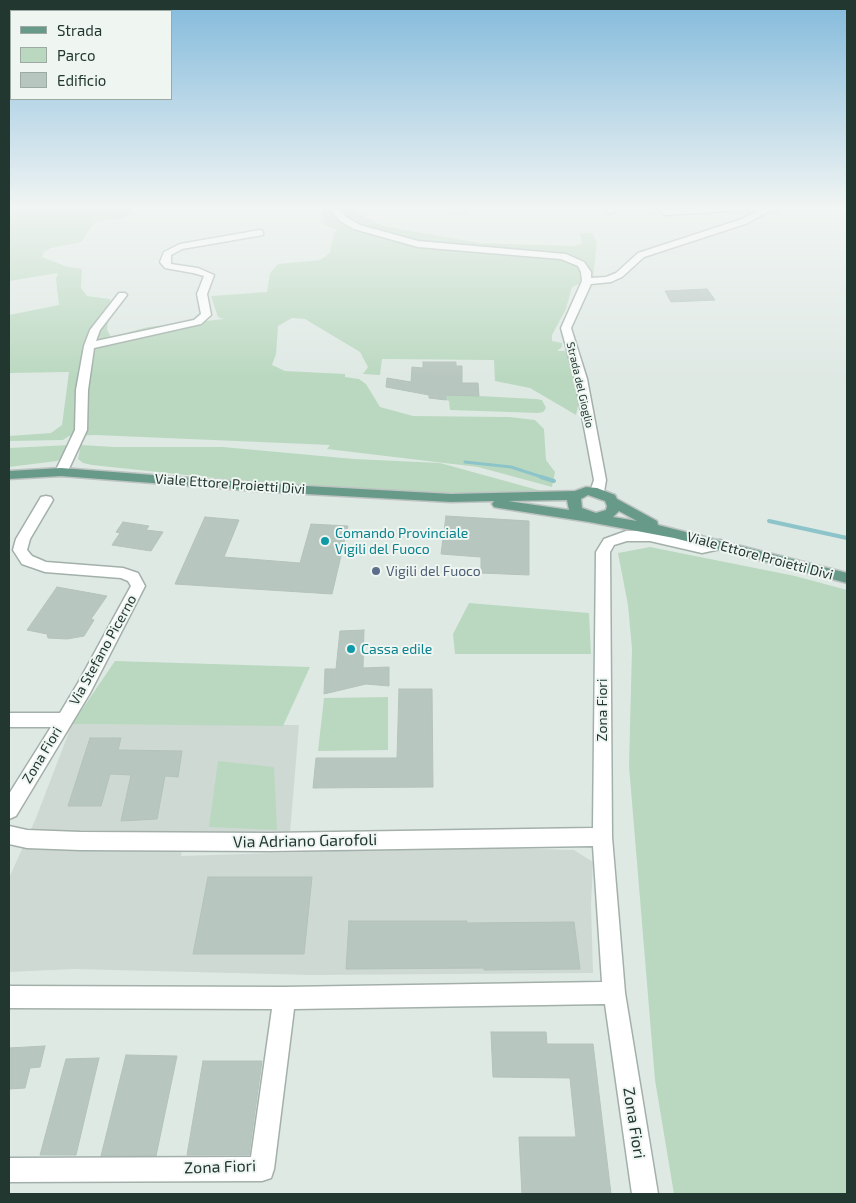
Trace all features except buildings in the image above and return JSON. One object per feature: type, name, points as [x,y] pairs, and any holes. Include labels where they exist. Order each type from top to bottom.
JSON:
[{"type":"main road","name":"Viale Ettore Proietti Divi","points":[[9,475],[61,472],[270,488],[451,498],[577,495],[586,491],[607,495],[613,502],[648,522],[674,533]]},
{"type":"main road","points":[[577,495],[574,498],[574,507],[589,517]]},
{"type":"main road","name":"Viale Ettore Proietti Divi","points":[[451,498],[589,517],[674,533],[847,578]]},
{"type":"main road","name":"Viale Ettore Proietti Divi","points":[[589,517],[607,516],[614,510],[613,502]]},
{"type":"street","points":[[89,346],[197,322],[206,315],[202,294],[209,275],[167,264]]},
{"type":"street","points":[[581,264],[586,272],[587,281],[608,280],[618,275],[630,264]]},
{"type":"street","name":"Strada del Gioglio","points":[[587,281],[566,328],[581,379],[600,480],[597,492]]},
{"type":"street","points":[[61,472],[81,430],[82,390],[89,346],[95,330],[122,295]]},
{"type":"street","name":"Via Stefano Picerno","points":[[46,500],[23,539],[20,550],[27,560],[45,567],[123,573],[133,577],[138,586],[84,688],[63,720]]},
{"type":"street","name":"Zona Fiori","points":[[645,1194],[614,993],[602,837],[603,552],[609,542],[626,536],[650,536],[702,548],[720,545]]},
{"type":"street","name":"Zona Fiori","points":[[9,720],[63,720]]},
{"type":"street","name":"Zona Fiori","points":[[9,810],[63,720]]},
{"type":"street","name":"Via Adriano Garofoli","points":[[9,835],[80,841],[270,842],[602,837]]},
{"type":"street","points":[[9,997],[284,998],[614,993]]},
{"type":"street","name":"Zona Fiori","points":[[9,1170],[262,1169],[284,998]]},
{"type":"shaded area","points":[[72,724],[299,725],[290,833],[184,831],[181,856],[465,847],[574,850],[593,862],[591,905],[593,973],[312,975],[74,969],[9,972],[9,878],[36,818]]},
{"type":"green space","points":[[9,264],[61,264],[82,269],[81,288],[87,296],[110,299],[107,330],[111,337],[148,327],[224,319],[218,317],[211,296],[267,292],[270,273],[278,264],[595,264],[593,278],[572,287],[566,309],[552,335],[552,341],[562,343],[562,347],[557,351],[568,351],[580,397],[576,415],[530,388],[495,381],[494,360],[382,359],[380,375],[363,374],[368,367],[360,352],[305,319],[292,318],[278,326],[276,354],[272,365],[285,371],[345,374],[345,377],[359,379],[366,384],[380,407],[413,416],[509,417],[535,420],[544,429],[546,460],[555,472],[552,487],[478,467],[327,449],[330,445],[95,435],[69,436],[63,440],[9,441],[9,436],[51,433],[62,425],[69,372],[9,373],[9,315],[59,305],[56,279],[58,273],[9,281]]},
{"type":"green space","points":[[447,391],[479,396],[542,400],[546,408],[543,412],[538,413],[450,410],[449,401],[446,400]]},
{"type":"green space","points":[[70,445],[61,459],[57,461],[9,467],[9,448]]},
{"type":"green space","points":[[81,445],[114,447],[223,447],[354,459],[440,463],[549,493],[448,495],[271,484],[92,465],[83,463],[78,459]]},
{"type":"green space","points":[[650,547],[795,576],[847,590],[847,1194],[674,1194],[655,1080],[629,766],[632,649],[628,605],[618,553]]},
{"type":"green space","points":[[469,603],[589,613],[591,654],[455,654],[453,634]]},
{"type":"green space","points":[[115,661],[310,667],[283,726],[72,724]]},
{"type":"green space","points":[[388,697],[388,750],[318,751],[324,698]]},
{"type":"green space","points":[[218,761],[274,767],[277,830],[209,827]]},
{"type":"waterway","points":[[465,462],[511,467],[545,478]]},
{"type":"waterway","points":[[541,477],[554,481]]},
{"type":"waterway","points":[[769,521],[847,538]]},
{"type":"place","name":"Comando Provinciale Vigili del Fuoco","points":[[325,541]]},
{"type":"place","name":"Vigili del Fuoco","points":[[376,571]]},
{"type":"place","name":"Cassa edile","points":[[351,649]]}]
